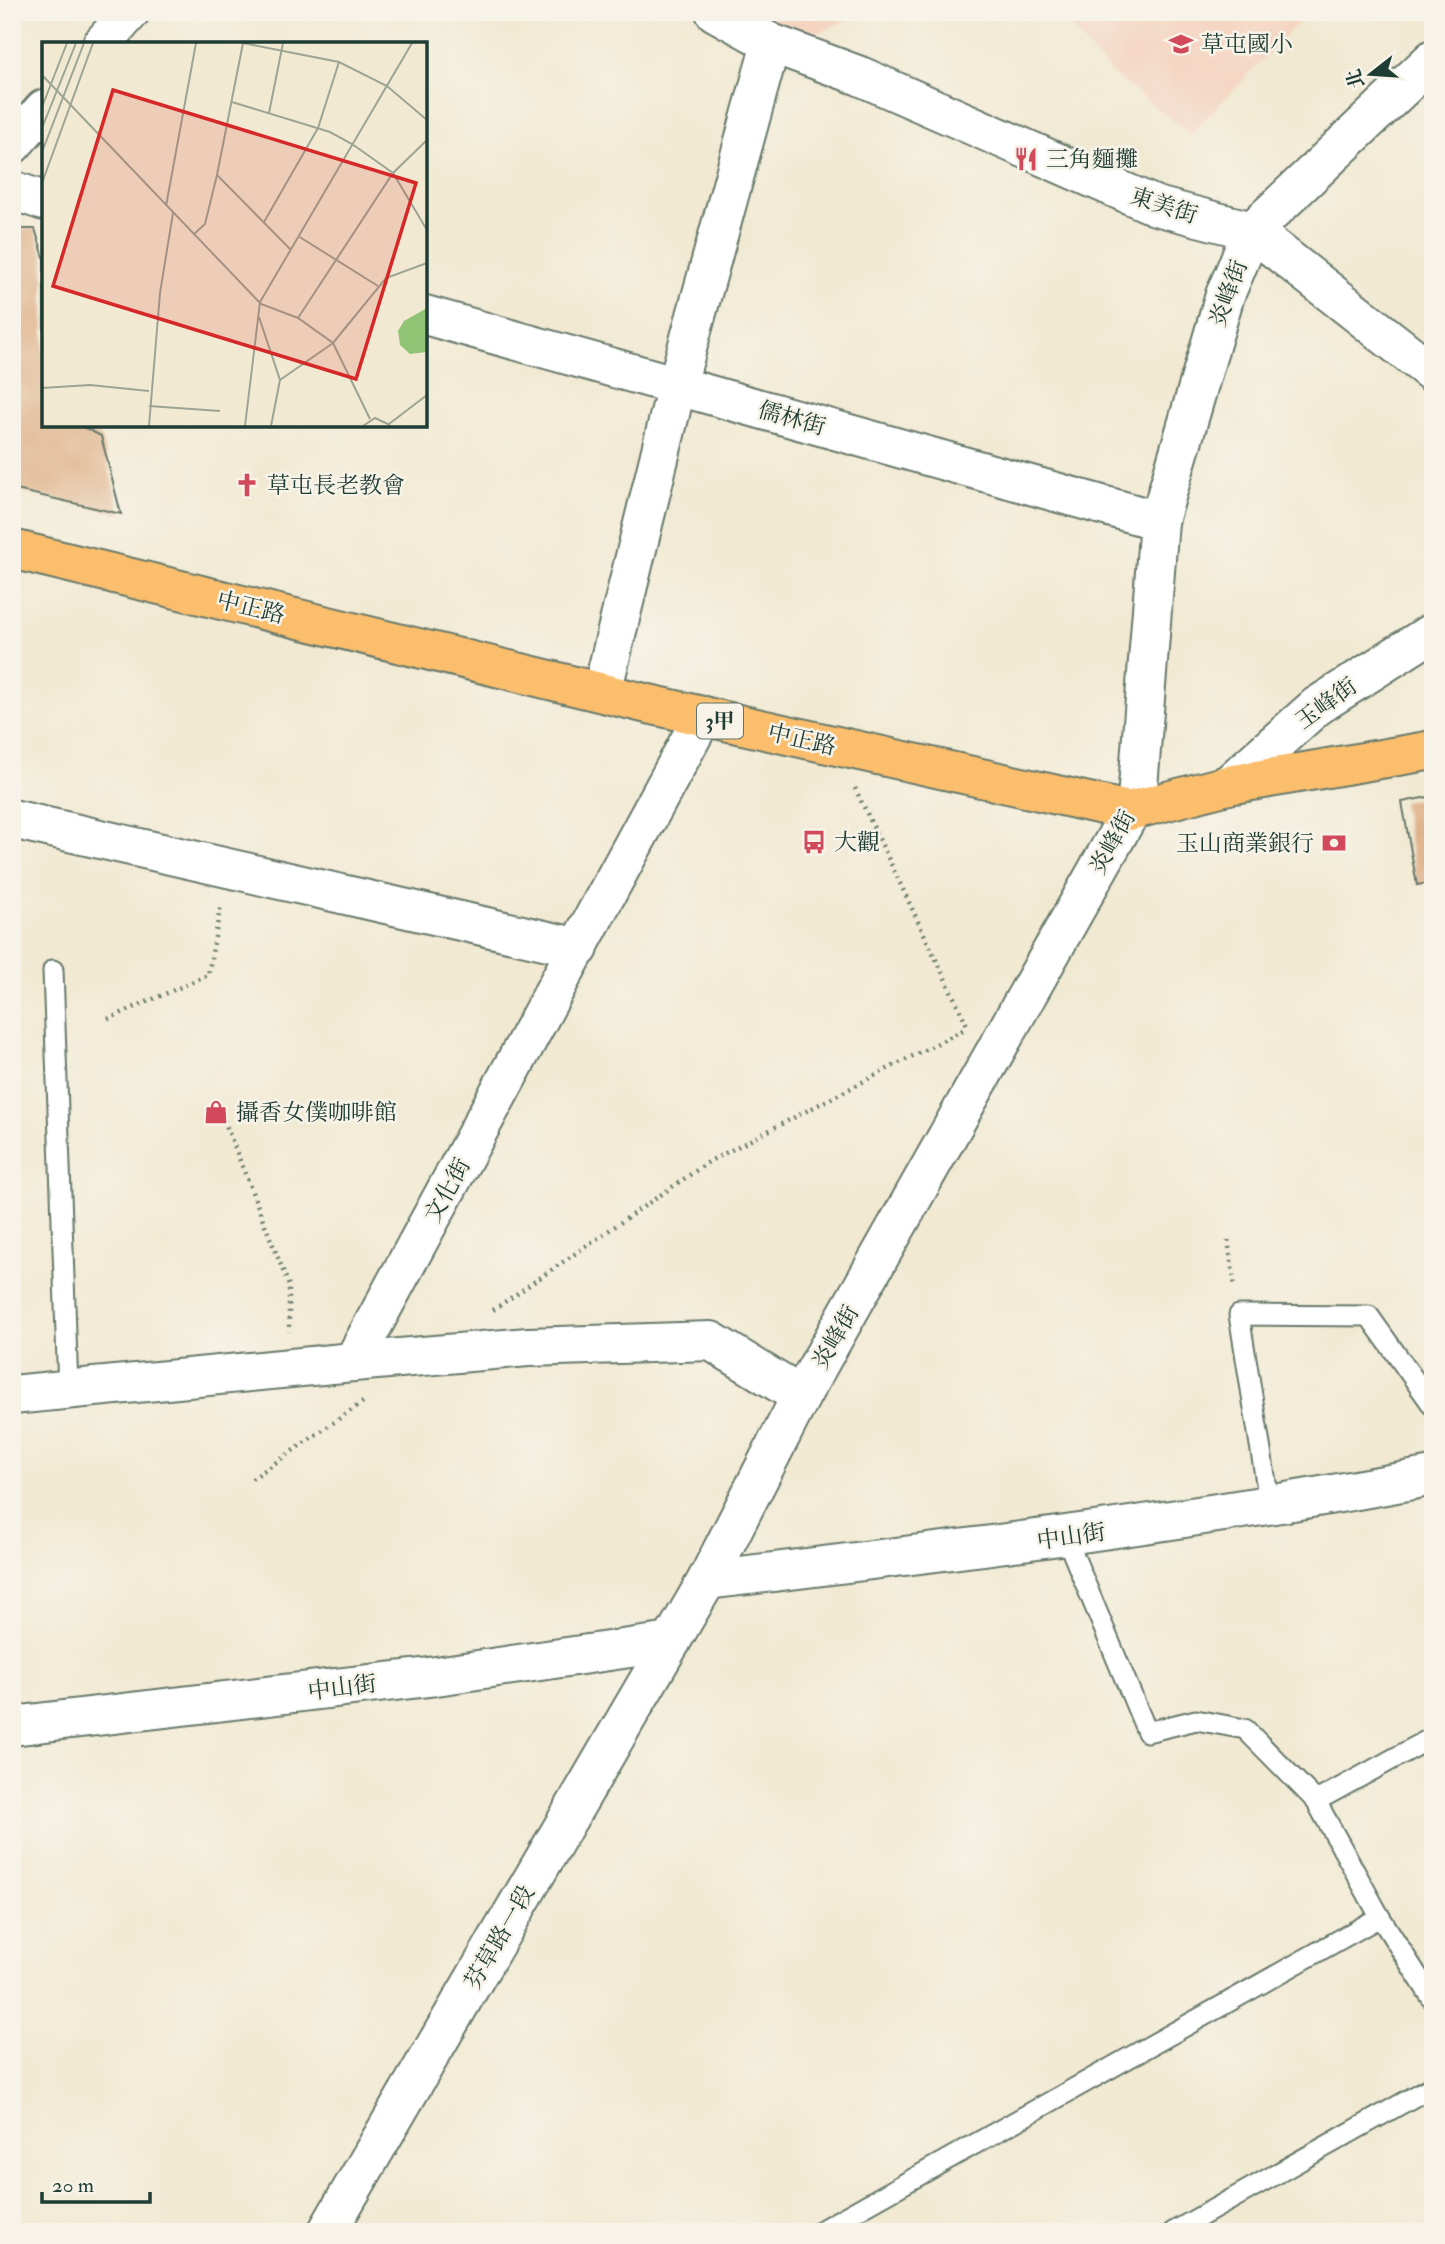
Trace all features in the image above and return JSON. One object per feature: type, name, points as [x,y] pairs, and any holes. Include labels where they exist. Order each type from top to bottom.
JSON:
[{"type":"main road","name":"中正路","points":[[12,549],[835,747],[1129,811],[1228,785],[1433,750]]},
{"type":"street","points":[[104,42],[130,12]]},
{"type":"street","name":"東美街","points":[[715,12],[771,43],[860,76],[1156,206],[1252,230],[1433,373]]},
{"type":"street","points":[[602,692],[677,385],[771,43]]},
{"type":"street","name":"炎峰街","points":[[671,1642],[707,1580],[801,1396],[1137,800],[1159,521],[1224,295],[1252,230],[1433,59]]},
{"type":"street","points":[[12,145],[42,112]]},
{"type":"street","points":[[12,190],[42,200]]},
{"type":"street","name":"儒林街","points":[[427,317],[1159,521]]},
{"type":"street","name":"玉峰街","points":[[1228,785],[1317,706],[1433,632]]},
{"type":"street","name":"文化街","points":[[353,1362],[703,716]]},
{"type":"street","points":[[12,819],[579,948]]},
{"type":"street","points":[[12,1395],[528,1347],[711,1341],[801,1396]]},
{"type":"street","name":"中山街","points":[[707,1580],[1066,1537],[1270,1507],[1433,1476]]},
{"type":"street","name":"中山街","points":[[12,1726],[416,1678],[671,1642]]},
{"type":"street","name":"芬草路一段","points":[[327,2232],[671,1642]]},
{"type":"lane","points":[[53,970],[68,1389]]},
{"type":"lane","points":[[1270,1507],[1239,1315],[1369,1316],[1433,1406]]},
{"type":"lane","points":[[1066,1537],[1147,1732],[1196,1720],[1245,1728],[1316,1801],[1380,1917],[1433,2000]]},
{"type":"lane","points":[[1316,1801],[1431,1744]]},
{"type":"lane","points":[[818,2232],[1380,1917]]},
{"type":"lane","points":[[1174,2232],[1431,2091]]},
{"type":"path","points":[[835,747],[968,1028]]},
{"type":"path","points":[[108,1019],[208,975],[229,867]]},
{"type":"path","points":[[485,1316],[709,1161],[1026,1000]]},
{"type":"path","points":[[224,1120],[289,1286],[289,1368]]},
{"type":"path","points":[[1228,1240],[1239,1315]]},
{"type":"path","points":[[252,1479],[367,1399]]},
{"type":"shaded area","points":[[747,12],[861,12],[823,31],[792,31],[758,20]]},
{"type":"shaded area","name":"草屯國小","points":[[1057,12],[1308,12],[1191,134],[1113,75]]},
{"type":"building","points":[[12,229],[35,229],[42,251],[42,427],[83,427],[101,436],[121,514],[12,489]]},
{"type":"building","points":[[1433,796],[1433,882],[1417,885],[1402,802]]},
{"type":"place","name":"草屯國小","points":[[1181,44]]},
{"type":"place","name":"三角麵攤","points":[[1026,159]]},
{"type":"place","name":"草屯長老教會","points":[[247,485]]},
{"type":"place","name":"大觀","points":[[814,842]]},
{"type":"place","name":"玉山商業銀行","points":[[1334,843]]},
{"type":"place","name":"攝香女僕咖啡館","points":[[216,1112]]}]
